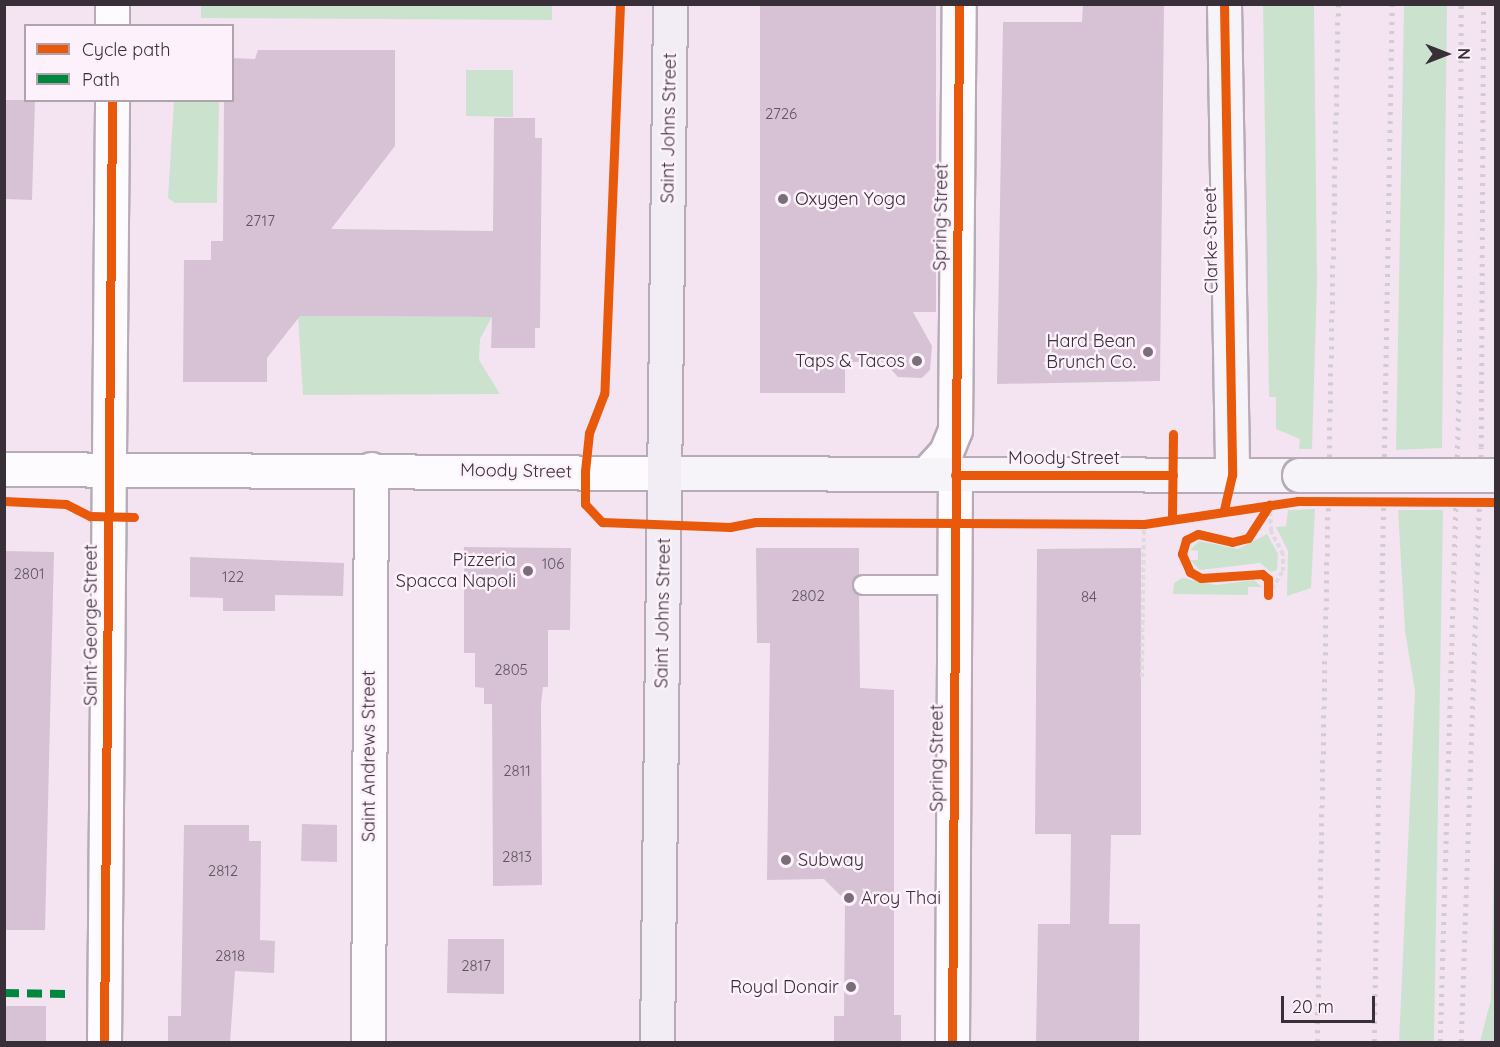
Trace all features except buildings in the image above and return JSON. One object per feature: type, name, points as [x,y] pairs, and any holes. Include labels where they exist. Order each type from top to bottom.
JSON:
[{"type":"main road","name":"Saint Johns Street","points":[[657,1042],[670,4]]},
{"type":"main road","name":"Clarke Street","points":[[1224,4],[1232,475]]},
{"type":"main road","name":"Moody Street","points":[[665,473],[1496,475]]},
{"type":"street","points":[[112,4],[112,24]]},
{"type":"street","name":"Spring Street","points":[[952,1042],[954,585],[941,474],[946,452],[956,430],[959,4]]},
{"type":"street","name":"Saint George Street","points":[[104,1042],[111,102]]},
{"type":"street","name":"Moody Street","points":[[4,469],[371,469],[665,473]]},
{"type":"street","name":"Saint Andrews Street","points":[[368,1042],[371,469]]},
{"type":"lane","points":[[864,585],[954,585]]},
{"type":"path","points":[[1259,505],[1275,503],[1271,531],[1283,554],[1283,571],[1268,595]]},
{"type":"path","points":[[1133,524],[1149,522],[1142,677]]},
{"type":"green space","points":[[201,4],[552,4],[552,20],[201,18]]},
{"type":"green space","points":[[1263,5],[1314,5],[1317,281],[1312,449],[1299,449],[1300,439],[1276,429],[1276,397],[1269,397]]},
{"type":"green space","points":[[1404,5],[1447,5],[1442,448],[1396,450]]},
{"type":"green space","points":[[466,70],[513,70],[513,117],[466,116]]},
{"type":"green space","points":[[174,102],[219,102],[217,203],[175,203],[168,198]]},
{"type":"green space","points":[[298,316],[492,317],[480,339],[479,360],[500,394],[303,395]]},
{"type":"green space","points":[[1315,509],[1311,588],[1287,596],[1288,551],[1276,527],[1286,526],[1288,510]]},
{"type":"green space","points":[[1398,510],[1443,510],[1434,1042],[1399,1042],[1415,691],[1405,631]]},
{"type":"green space","points":[[1267,534],[1278,554],[1277,570],[1271,572],[1260,563],[1200,570],[1190,560],[1198,560],[1198,551],[1190,550],[1199,541],[1238,549]]},
{"type":"green space","points":[[1182,578],[1216,585],[1254,580],[1262,587],[1248,587],[1248,595],[1173,594],[1174,583]]},
{"type":"green space","points":[[1495,806],[1495,1042],[1480,1042],[1491,999]]},
{"type":"railway","points":[[1317,1042],[1338,4]]},
{"type":"railway","points":[[1374,1042],[1392,4]]},
{"type":"railway","points":[[1440,1042],[1459,387],[1461,4]]},
{"type":"railway","points":[[1461,1042],[1481,447],[1483,4]]},
{"type":"marked path","points":[[4,993],[67,994]]},
{"type":"cycle path","points":[[620,4],[604,394],[589,433],[585,472],[585,504],[602,522],[730,527],[756,522],[1144,524],[1298,501],[1496,502]]},
{"type":"cycle path","points":[[952,1042],[959,4]]},
{"type":"cycle path","points":[[1224,4],[1232,475],[1224,509]]},
{"type":"cycle path","points":[[104,1042],[112,102]]},
{"type":"cycle path","points":[[1172,516],[1173,434]]},
{"type":"cycle path","points":[[955,475],[1173,475]]},
{"type":"cycle path","points":[[4,501],[66,504],[90,516],[134,517]]},
{"type":"cycle path","points":[[1268,595],[1268,579],[1262,574],[1201,578],[1190,572],[1182,554],[1186,540],[1198,534],[1232,542],[1248,538],[1270,504]]},
{"type":"place","name":"Oxygen Yoga","points":[[783,199]]},
{"type":"place","name":"Hard Bean Brunch Co.","points":[[1148,352]]},
{"type":"place","name":"Taps & Tacos","points":[[917,361]]},
{"type":"place","name":"Pizzeria Spacca Napoli","points":[[528,571]]},
{"type":"place","name":"Subway","points":[[786,860]]},
{"type":"place","name":"Aroy Thai","points":[[849,898]]},
{"type":"place","name":"Royal Donair","points":[[851,987]]}]
